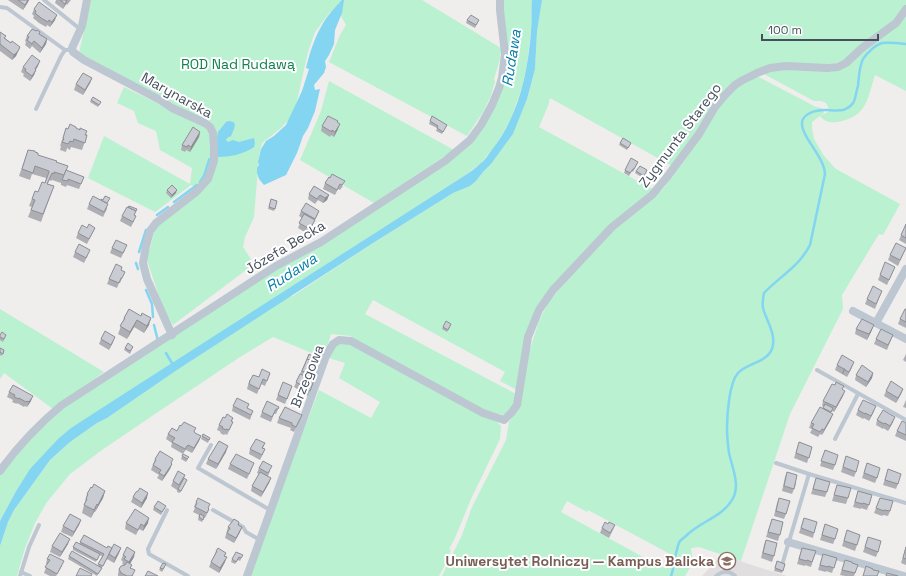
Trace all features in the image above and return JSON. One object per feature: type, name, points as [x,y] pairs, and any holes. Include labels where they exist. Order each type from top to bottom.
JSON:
[{"type":"street","points":[[69,49],[80,29],[88,0]]},
{"type":"street","name":"Józefa Becka","points":[[0,470],[34,430],[58,409],[276,266],[321,242],[445,161],[470,140],[487,116],[502,78],[505,54],[500,0]]},
{"type":"street","name":"Zygmunta Starego","points":[[504,420],[517,404],[528,337],[539,310],[553,290],[612,226],[652,195],[679,162],[724,95],[741,81],[770,68],[786,66],[827,68],[838,67],[846,63],[862,48],[896,23],[906,9]]},
{"type":"street","name":"Marynarska","points":[[69,49],[84,60],[160,100],[172,108],[205,123],[210,127],[213,133],[214,161],[208,180],[196,192],[156,223],[150,231],[146,246],[143,263],[147,279],[172,335]]},
{"type":"street","points":[[876,323],[906,269]]},
{"type":"street","points":[[853,311],[906,339]]},
{"type":"street","name":"Brzegowa","points":[[247,576],[326,356],[333,344],[339,340],[351,341],[483,413],[504,420]]},
{"type":"street","points":[[788,542],[904,576]]},
{"type":"lane","points":[[44,0],[80,29]]},
{"type":"lane","points":[[0,7],[7,8],[69,49],[61,56],[36,109]]},
{"type":"lane","points":[[817,370],[906,420]]},
{"type":"lane","points":[[835,439],[858,394]]},
{"type":"lane","points":[[211,445],[198,468],[271,510]]},
{"type":"lane","points":[[776,463],[906,503]]},
{"type":"lane","points":[[782,564],[809,474]]},
{"type":"lane","points":[[167,510],[148,549],[149,554],[188,576]]},
{"type":"lane","points":[[213,510],[243,527],[246,532],[260,540]]},
{"type":"lane","points":[[30,576],[20,574],[29,547],[40,525]]},
{"type":"lane","points":[[716,576],[719,573],[730,572],[735,576]]},
{"type":"shaded area","name":"Uniwersytet Rolniczy — Kampus Balicka","points":[[722,555],[755,566],[787,576],[702,576]]},
{"type":"green space","name":"ROD Nad Rudawą","points":[[91,0],[422,0],[501,48],[500,59],[490,98],[483,112],[467,136],[329,62],[340,35],[346,25],[341,16],[330,12],[315,32],[308,52],[294,114],[281,128],[262,143],[259,156],[254,217],[245,237],[243,247],[254,264],[173,325],[163,308],[147,260],[155,229],[210,180],[216,130],[182,109],[79,53]]},
{"type":"green space","points":[[502,0],[532,0],[531,30],[527,65],[522,87],[511,119],[495,146],[481,163],[464,176],[271,300],[293,296],[373,243],[453,193],[470,186],[476,181],[491,164],[513,134],[527,99],[535,69],[537,32],[542,0],[906,0],[906,4],[892,24],[846,59],[837,63],[815,65],[790,63],[740,79],[672,166],[550,98],[539,127],[654,190],[536,313],[517,390],[500,381],[505,372],[373,300],[365,314],[516,394],[509,411],[503,415],[483,410],[353,340],[351,336],[331,334],[324,358],[273,337],[240,357],[158,412],[70,474],[47,502],[35,523],[25,548],[17,576],[0,576],[0,546],[8,522],[14,510],[50,460],[70,442],[97,423],[107,418],[208,350],[71,428],[15,493],[0,521],[0,474],[25,443],[69,404],[468,144],[503,81]]},
{"type":"green space","points":[[906,14],[906,91],[875,75],[864,106],[860,112],[847,120],[834,122],[826,121],[820,116],[830,111],[826,103],[814,101],[762,73],[771,70],[840,68]]},
{"type":"green space","points":[[757,76],[816,107],[822,108],[824,113],[812,122],[812,128],[814,139],[824,156],[836,169],[900,204],[883,235],[879,234],[842,295],[843,309],[790,414],[741,561],[699,547],[691,548],[693,563],[685,576],[442,576],[462,535],[472,507],[506,440],[509,422],[518,409],[528,356],[539,321],[548,303],[603,239],[662,190],[691,151],[718,108],[735,88]],"holes":[[[567,501],[587,512],[588,510],[672,555],[663,568],[561,512]]]},
{"type":"green space","points":[[329,81],[454,150],[374,203],[300,160],[321,111]]},
{"type":"green space","points":[[124,87],[204,126],[210,132],[210,161],[204,177],[196,187],[191,185],[155,212],[88,178],[104,136],[190,184],[192,168],[160,150],[156,131],[138,123],[134,111],[117,103]]},
{"type":"green space","points":[[0,309],[104,372],[53,409],[4,373],[0,379]]},
{"type":"green space","points":[[346,342],[497,422],[501,426],[500,439],[471,499],[449,549],[451,550],[445,565],[439,576],[247,576],[319,390],[371,418],[380,402],[339,378],[345,363],[329,358],[337,346]]},
{"type":"water","points":[[342,0],[344,0],[342,13],[335,30],[334,44],[325,61],[326,67],[324,73],[314,85],[315,90],[320,89],[315,111],[308,128],[286,175],[264,185],[259,179],[257,173],[261,149],[266,141],[286,125],[302,91],[309,69],[306,68],[316,37],[325,20]]},
{"type":"water","points":[[532,0],[542,0],[537,32],[535,69],[527,99],[513,134],[491,164],[476,181],[470,186],[453,193],[373,243],[177,370],[70,442],[50,460],[14,510],[8,522],[0,546],[0,521],[15,493],[30,469],[58,439],[71,428],[464,176],[484,160],[508,124],[515,110],[520,94],[530,47]]},
{"type":"water","points":[[229,121],[235,124],[231,136],[226,140],[228,142],[233,140],[239,142],[254,138],[254,147],[237,155],[217,157],[218,132],[226,122]]},
{"type":"building","points":[[18,0],[28,0],[25,5]]},
{"type":"building","points":[[60,0],[67,0],[65,4]]},
{"type":"building","points":[[39,2],[57,15],[52,22],[49,20],[48,22],[35,13],[36,11],[34,9]]},
{"type":"building","points":[[471,15],[479,20],[476,25],[467,20]]},
{"type":"building","points":[[32,29],[40,32],[39,34],[47,39],[42,48],[34,41],[32,44],[27,40],[29,37],[27,36]]},
{"type":"building","points":[[0,32],[6,36],[4,38],[11,43],[12,41],[20,47],[14,55],[0,44]]},
{"type":"building","points":[[32,55],[40,61],[32,76],[25,71],[26,69],[23,67]]},
{"type":"building","points":[[83,73],[92,78],[85,90],[76,84]]},
{"type":"building","points":[[93,97],[101,102],[99,105],[91,100]]},
{"type":"building","points":[[328,116],[338,121],[337,122],[340,124],[335,132],[332,130],[332,132],[322,126]]},
{"type":"building","points":[[432,116],[447,125],[443,132],[437,128],[438,126],[430,121]]},
{"type":"building","points":[[70,124],[80,130],[80,128],[87,131],[85,135],[87,135],[85,143],[74,139],[73,142],[70,141],[68,144],[62,142],[66,128],[68,129]]},
{"type":"building","points":[[193,127],[200,132],[191,147],[188,145],[187,147],[182,145]]},
{"type":"building","points":[[623,138],[631,143],[628,148],[620,143]]},
{"type":"building","points":[[28,150],[35,151],[38,155],[68,166],[64,175],[54,172],[54,174],[52,173],[47,184],[54,186],[43,214],[31,210],[35,200],[32,199],[35,191],[38,192],[42,182],[45,183],[49,171],[35,166],[33,173],[22,169]]},
{"type":"building","points":[[631,158],[638,162],[630,173],[625,170]]},
{"type":"building","points":[[640,166],[647,170],[644,176],[636,171]]},
{"type":"building","points":[[66,170],[84,177],[81,184],[68,179],[68,181],[62,180]]},
{"type":"building","points":[[332,174],[345,181],[342,185],[340,184],[337,190],[325,183]]},
{"type":"building","points":[[172,185],[177,190],[172,195],[167,190]]},
{"type":"building","points":[[314,186],[329,195],[325,198],[320,195],[317,199],[309,194]]},
{"type":"building","points":[[93,196],[108,204],[104,212],[89,204]]},
{"type":"building","points":[[105,196],[110,198],[107,203],[101,200],[103,200]]},
{"type":"building","points":[[271,199],[277,201],[275,209],[269,207]]},
{"type":"building","points":[[306,203],[319,211],[315,219],[301,211]]},
{"type":"building","points":[[127,207],[136,211],[134,215],[136,216],[133,222],[122,216]]},
{"type":"building","points":[[128,207],[137,209],[136,211]]},
{"type":"building","points":[[304,214],[315,220],[310,229],[299,223]]},
{"type":"building","points":[[89,224],[95,228],[89,239],[78,233],[82,225],[87,228]]},
{"type":"building","points":[[906,224],[906,238],[901,235]]},
{"type":"building","points":[[116,240],[127,245],[123,253],[112,248]]},
{"type":"building","points":[[896,243],[906,248],[900,260],[890,255]]},
{"type":"building","points":[[79,244],[90,250],[86,258],[75,252]]},
{"type":"building","points":[[885,262],[895,267],[889,280],[880,275]]},
{"type":"building","points":[[116,264],[122,267],[121,270],[125,272],[119,283],[109,279]]},
{"type":"building","points":[[873,286],[882,291],[876,304],[867,299]]},
{"type":"building","points":[[129,309],[141,316],[142,313],[151,318],[147,326],[137,320],[130,332],[120,326]]},
{"type":"building","points":[[906,309],[906,322],[900,319]]},
{"type":"building","points":[[862,319],[874,325],[869,334],[856,329]]},
{"type":"building","points":[[446,321],[451,324],[448,330],[443,327]]},
{"type":"building","points":[[881,329],[893,335],[888,345],[876,339]]},
{"type":"building","points":[[105,331],[115,337],[111,345],[101,339]]},
{"type":"building","points":[[2,332],[6,335],[4,339],[0,337]]},
{"type":"building","points":[[128,343],[133,347],[130,351],[125,348]]},
{"type":"building","points":[[0,348],[4,350],[3,354],[0,352]]},
{"type":"building","points":[[309,354],[316,358],[315,362],[307,359]]},
{"type":"building","points":[[842,355],[854,362],[849,372],[837,365]]},
{"type":"building","points":[[307,359],[316,362],[314,372],[312,371],[311,374],[302,371]]},
{"type":"building","points":[[862,365],[873,373],[868,382],[856,375]]},
{"type":"building","points":[[262,369],[270,373],[267,381],[263,379],[259,389],[249,384],[253,375],[259,377]]},
{"type":"building","points":[[300,374],[314,380],[310,391],[300,387],[301,385],[296,382]]},
{"type":"building","points":[[891,381],[903,389],[898,398],[886,391]]},
{"type":"building","points":[[283,382],[292,386],[287,399],[278,395]]},
{"type":"building","points":[[836,382],[844,386],[842,389],[845,391],[836,407],[823,401],[832,384],[835,385]]},
{"type":"building","points":[[13,385],[33,396],[29,402],[14,397],[15,395],[9,392]]},
{"type":"building","points":[[237,398],[249,404],[247,408],[253,411],[251,415],[233,406]]},
{"type":"building","points":[[863,400],[876,406],[871,416],[858,410]]},
{"type":"building","points":[[267,401],[279,407],[276,409],[272,417],[262,412]]},
{"type":"building","points":[[825,404],[833,408],[831,412],[823,408]]},
{"type":"building","points":[[285,407],[302,415],[296,427],[292,425],[292,423],[279,418]]},
{"type":"building","points":[[820,407],[833,414],[824,430],[822,429],[820,432],[812,428],[814,424],[811,423]]},
{"type":"building","points":[[883,410],[895,417],[890,426],[877,420]]},
{"type":"building","points":[[227,414],[233,418],[231,421],[233,422],[229,430],[222,428],[223,427],[219,425],[223,417],[225,418]]},
{"type":"building","points":[[902,421],[906,423],[906,435],[897,431]]},
{"type":"building","points":[[184,422],[196,428],[194,431],[195,433],[201,436],[194,448],[188,445],[185,449],[172,442],[175,438],[168,434],[172,428],[177,431],[180,425],[181,426]]},
{"type":"building","points":[[203,434],[210,438],[209,440],[202,436]]},
{"type":"building","points":[[256,439],[265,443],[262,448],[265,449],[262,455],[250,449]]},
{"type":"building","points":[[219,441],[228,446],[218,464],[208,459]]},
{"type":"building","points":[[799,442],[812,447],[809,458],[796,453]]},
{"type":"building","points":[[825,450],[838,455],[835,465],[821,461]]},
{"type":"building","points":[[160,451],[173,459],[172,464],[164,476],[159,473],[161,470],[153,465]]},
{"type":"building","points":[[183,454],[189,457],[187,459],[182,456]]},
{"type":"building","points":[[236,454],[254,463],[249,474],[230,464]]},
{"type":"building","points":[[846,456],[859,461],[856,472],[843,467]]},
{"type":"building","points":[[263,461],[272,466],[268,473],[259,468]]},
{"type":"building","points":[[867,463],[880,468],[877,478],[864,473]]},
{"type":"building","points":[[888,469],[901,474],[898,484],[885,480]]},
{"type":"building","points":[[178,471],[185,475],[179,485],[173,481]]},
{"type":"building","points":[[260,472],[271,478],[263,492],[252,486]]},
{"type":"building","points":[[787,472],[797,475],[794,489],[784,486]]},
{"type":"building","points":[[184,478],[187,480],[181,491],[178,489]]},
{"type":"building","points":[[816,478],[830,482],[827,492],[813,489]]},
{"type":"building","points":[[94,484],[105,491],[94,510],[84,505],[87,499],[87,494]]},
{"type":"building","points":[[837,485],[851,488],[848,498],[834,495]]},
{"type":"building","points":[[140,488],[148,493],[142,503],[133,497]]},
{"type":"building","points":[[858,491],[872,495],[869,505],[855,502]]},
{"type":"building","points":[[198,498],[210,504],[207,513],[195,507]]},
{"type":"building","points":[[779,498],[790,501],[786,514],[776,511]]},
{"type":"building","points":[[880,498],[893,501],[890,511],[884,511],[876,508]]},
{"type":"building","points":[[158,501],[166,506],[162,512],[154,507]]},
{"type":"building","points":[[135,509],[149,518],[144,526],[141,524],[138,530],[126,523]]},
{"type":"building","points":[[70,514],[81,520],[74,532],[63,526]]},
{"type":"building","points":[[200,514],[204,516],[203,520],[199,517]]},
{"type":"building","points":[[804,518],[817,522],[814,533],[801,528]]},
{"type":"building","points":[[234,519],[239,522],[238,525],[242,527],[236,538],[227,533],[230,528],[228,527]]},
{"type":"building","points":[[772,519],[783,522],[780,535],[768,532]]},
{"type":"building","points":[[605,522],[615,525],[610,533],[602,528]]},
{"type":"building","points":[[825,524],[838,529],[835,539],[822,535]]},
{"type":"building","points":[[847,530],[860,535],[857,545],[844,541]]},
{"type":"building","points":[[60,533],[70,539],[62,552],[52,546]]},
{"type":"building","points":[[84,535],[107,548],[108,546],[112,548],[103,566],[98,564],[104,554],[80,542]]},
{"type":"building","points":[[868,537],[881,541],[878,552],[865,547]]},
{"type":"building","points":[[766,540],[777,543],[774,556],[763,553]]},
{"type":"building","points":[[76,542],[100,554],[97,560],[73,547]]},
{"type":"building","points":[[114,544],[121,548],[115,558],[109,554]]},
{"type":"building","points":[[127,547],[135,552],[129,562],[124,559],[126,557],[123,555]]},
{"type":"building","points":[[906,547],[906,559],[903,558]]},
{"type":"building","points":[[218,548],[226,553],[224,556],[227,557],[220,568],[211,562]]},
{"type":"building","points":[[802,548],[816,551],[812,562],[799,559]]},
{"type":"building","points":[[72,551],[102,568],[98,574],[69,556]]},
{"type":"building","points":[[236,552],[243,555],[241,558],[239,557],[236,562],[232,559]]},
{"type":"building","points":[[50,554],[64,561],[57,574],[45,567],[50,560],[47,559]]},
{"type":"building","points":[[823,554],[837,558],[834,568],[820,565]]},
{"type":"building","points":[[845,560],[858,565],[855,573],[842,570]]},
{"type":"building","points":[[777,561],[785,564],[783,571],[775,568]]},
{"type":"building","points":[[127,562],[132,565],[130,568],[135,570],[132,576],[127,576],[121,573],[119,569]]},
{"type":"building","points":[[163,563],[166,564],[163,569],[160,568]]},
{"type":"building","points":[[866,566],[873,570],[879,571],[877,576],[863,576]]},
{"type":"building","points":[[80,568],[92,574],[91,576],[76,576]]},
{"type":"building","points":[[148,571],[158,576],[145,576]]},
{"type":"building","points":[[887,573],[898,576],[886,576]]},
{"type":"waterway","points":[[671,576],[680,541],[692,530],[717,515],[728,506],[735,495],[736,483],[729,453],[727,432],[728,408],[732,384],[738,373],[746,367],[761,360],[769,354],[772,349],[772,333],[764,313],[764,293],[795,266],[810,245],[825,174],[821,160],[805,134],[802,122],[803,119],[805,116],[815,111],[843,110],[850,106],[855,99],[859,72],[863,59],[867,54],[874,47],[882,43],[906,44]]},
{"type":"waterway","points":[[200,182],[204,176],[210,159]]},
{"type":"waterway","points":[[174,202],[197,185]]},
{"type":"waterway","points":[[157,215],[168,207]]},
{"type":"waterway","points":[[139,252],[146,230]]},
{"type":"waterway","points":[[136,263],[138,269]]},
{"type":"waterway","points":[[146,290],[152,304],[153,317]]},
{"type":"waterway","points":[[154,325],[158,341]]},
{"type":"waterway","points":[[166,353],[173,365]]},
{"type":"place","name":"Uniwersytet Rolniczy — Kampus Balicka","points":[[727,561]]},
{"type":"water label","name":"Rudawa","points":[[511,58]]},
{"type":"water label","name":"Rudawa","points":[[291,272]]}]
